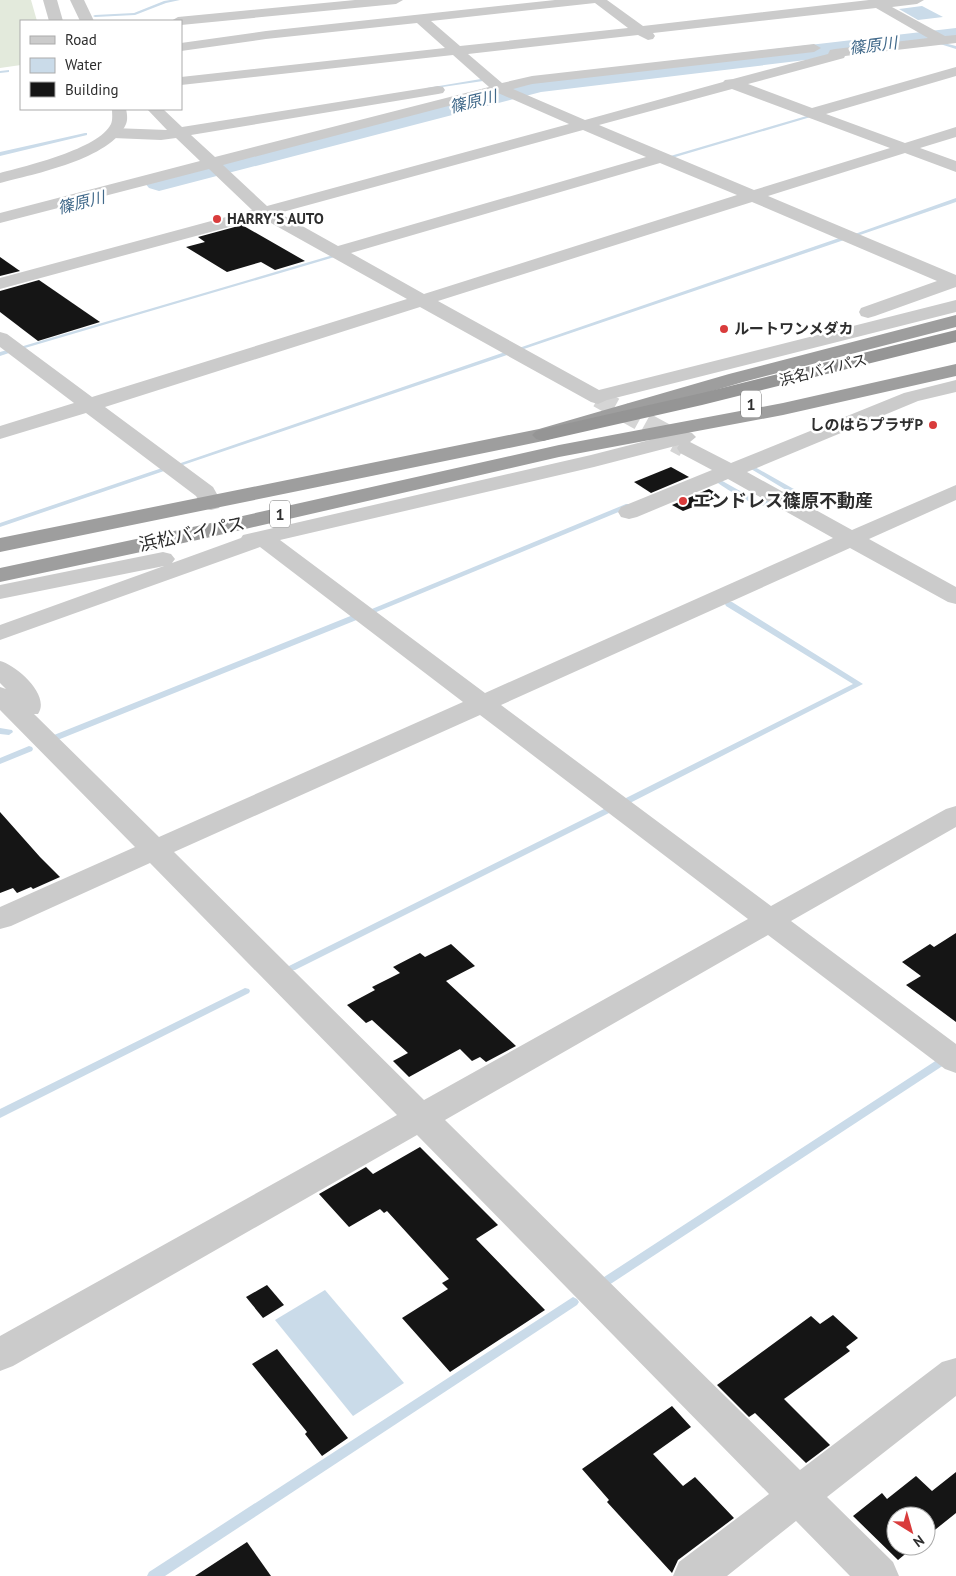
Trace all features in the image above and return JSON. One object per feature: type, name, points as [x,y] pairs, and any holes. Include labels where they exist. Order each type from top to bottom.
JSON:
[{"type":"highway","points":[[551,443],[612,414],[791,363],[956,321]]},
{"type":"highway","name":"浜名バイパス","points":[[551,443],[711,397],[956,336]]},
{"type":"highway","name":"浜名バイパス","points":[[551,443],[956,353]]},
{"type":"highway","points":[[551,443],[672,439],[956,370]]},
{"type":"highway","name":"浜松バイパス","points":[[0,545],[211,503],[551,443]]},
{"type":"highway","name":"浜松バイパス","points":[[0,575],[202,532],[551,443]]},
{"type":"street","points":[[50,0],[56,20]]},
{"type":"street","points":[[77,0],[87,20]]},
{"type":"street","points":[[182,21],[396,0]]},
{"type":"street","points":[[182,47],[266,35],[422,20],[592,0]]},
{"type":"street","points":[[599,0],[690,67],[956,167]]},
{"type":"street","points":[[182,81],[874,2],[917,0]]},
{"type":"street","points":[[874,2],[945,38]]},
{"type":"street","points":[[422,20],[504,90],[955,281]]},
{"type":"street","points":[[690,67],[835,53],[945,38]]},
{"type":"street","points":[[113,133],[161,135],[180,133],[504,90],[546,87],[690,67],[945,38]]},
{"type":"street","points":[[0,284],[839,55],[835,53]]},
{"type":"street","points":[[812,113],[956,72]]},
{"type":"street","points":[[0,218],[215,166],[504,90]]},
{"type":"street","points":[[0,178],[71,156],[98,144],[113,133],[120,122],[119,110]]},
{"type":"street","points":[[155,110],[264,212],[525,357],[556,366],[602,396],[632,408]]},
{"type":"street","points":[[0,433],[956,132]]},
{"type":"street","points":[[337,252],[662,157]]},
{"type":"street","points":[[792,347],[785,343],[955,281]]},
{"type":"street","points":[[602,396],[956,306]]},
{"type":"street","points":[[0,338],[205,492],[211,503]]},
{"type":"street","points":[[525,357],[538,372],[612,414]]},
{"type":"street","points":[[629,512],[911,397],[956,386]]},
{"type":"street","points":[[672,439],[729,471],[743,488],[780,499]]},
{"type":"street","points":[[0,592],[263,538],[594,461],[672,439],[956,597]]},
{"type":"street","points":[[0,918],[956,492]]},
{"type":"street","points":[[0,633],[263,538]]},
{"type":"street","points":[[263,538],[956,1061]]},
{"type":"street","points":[[0,669],[28,696],[30,725]]},
{"type":"street","points":[[0,695],[878,1576]]},
{"type":"street","points":[[0,715],[30,725]]},
{"type":"street","points":[[0,1355],[956,815]]},
{"type":"street","points":[[694,1576],[956,1374]]},
{"type":"shaded area","points":[[0,0],[31,0],[37,20],[20,20],[20,65],[0,68]]},
{"type":"water","points":[[922,6],[943,17],[918,20],[899,9]]},
{"type":"water","points":[[325,1290],[404,1383],[353,1416],[275,1320]]},
{"type":"building","points":[[242,225],[305,261],[275,270],[261,262],[227,272],[186,247],[205,242],[198,237]]},
{"type":"building","points":[[0,257],[20,271],[0,276]]},
{"type":"building","points":[[39,280],[100,322],[38,341],[0,312],[0,291]]},
{"type":"building","points":[[671,467],[689,477],[651,493],[634,482]]},
{"type":"building","points":[[709,489],[721,496],[683,511],[672,505]]},
{"type":"building","points":[[0,812],[60,877],[33,889],[31,887],[17,893],[13,888],[0,893]]},
{"type":"building","points":[[956,933],[956,1022],[906,985],[921,976],[902,962],[930,944],[934,947]]},
{"type":"building","points":[[451,944],[475,966],[446,981],[516,1046],[486,1062],[480,1057],[472,1061],[460,1049],[409,1077],[393,1061],[408,1053],[372,1020],[366,1023],[347,1005],[375,990],[372,987],[400,973],[393,967],[420,953],[425,957]]},
{"type":"building","points":[[420,1147],[498,1225],[476,1239],[545,1310],[450,1372],[402,1318],[448,1289],[442,1283],[449,1279],[387,1211],[384,1213],[380,1209],[349,1227],[319,1194],[366,1167],[373,1174]]},
{"type":"building","points":[[267,1285],[284,1305],[263,1318],[246,1297]]},
{"type":"building","points":[[833,1315],[858,1338],[846,1347],[850,1351],[784,1399],[830,1445],[806,1463],[755,1413],[749,1417],[717,1385],[811,1316],[820,1324]]},
{"type":"building","points":[[277,1349],[348,1438],[322,1456],[305,1434],[307,1432],[252,1364]]},
{"type":"building","points":[[672,1406],[691,1427],[653,1454],[683,1486],[695,1477],[734,1518],[678,1560],[672,1573],[607,1502],[609,1500],[582,1469]]},
{"type":"building","points":[[956,1472],[956,1513],[936,1529],[936,1506],[886,1506],[886,1548],[853,1516],[882,1493],[887,1499],[916,1476],[932,1491]]},
{"type":"building","points":[[247,1542],[271,1576],[195,1576]]},
{"type":"building","points":[[894,1556],[903,1556],[898,1560]]},
{"type":"waterway","points":[[95,16],[135,14],[165,2],[178,0]]},
{"type":"waterway","name":"篠原川","points":[[159,182],[540,84],[956,35]]},
{"type":"waterway","points":[[942,43],[956,48]]},
{"type":"waterway","points":[[0,72],[7,71]]},
{"type":"waterway","points":[[429,88],[481,80]]},
{"type":"waterway","points":[[670,157],[812,116]]},
{"type":"waterway","points":[[0,154],[85,134]]},
{"type":"waterway","points":[[855,235],[956,200]]},
{"type":"waterway","points":[[519,349],[845,238]]},
{"type":"waterway","points":[[23,347],[335,256]]},
{"type":"waterway","points":[[0,354],[7,352]]},
{"type":"waterway","points":[[178,465],[508,353]]},
{"type":"waterway","points":[[753,468],[790,489],[789,497]]},
{"type":"waterway","points":[[0,525],[165,469]]},
{"type":"waterway","points":[[717,480],[757,503],[775,503]]},
{"type":"waterway","points":[[371,611],[629,506]]},
{"type":"waterway","points":[[627,801],[859,684],[729,604]]},
{"type":"waterway","points":[[57,737],[356,617]]},
{"type":"waterway","points":[[0,731],[9,732]]},
{"type":"waterway","points":[[0,761],[29,749]]},
{"type":"waterway","points":[[292,968],[608,810]]},
{"type":"waterway","points":[[0,1114],[245,991]]},
{"type":"waterway","points":[[605,1282],[940,1062]]},
{"type":"waterway","points":[[154,1576],[573,1302]]},
{"type":"tunnel","points":[[598,398],[647,425]]},
{"type":"tunnel","points":[[645,424],[685,446]]},
{"type":"place","name":"HARRY'S AUTO","points":[[217,219]]},
{"type":"place","name":"ルートワンメダカ","points":[[724,329]]},
{"type":"place","name":"しのはらプラザP","points":[[933,425]]},
{"type":"place","name":"エンドレス篠原不動産","points":[[683,501]]}]
